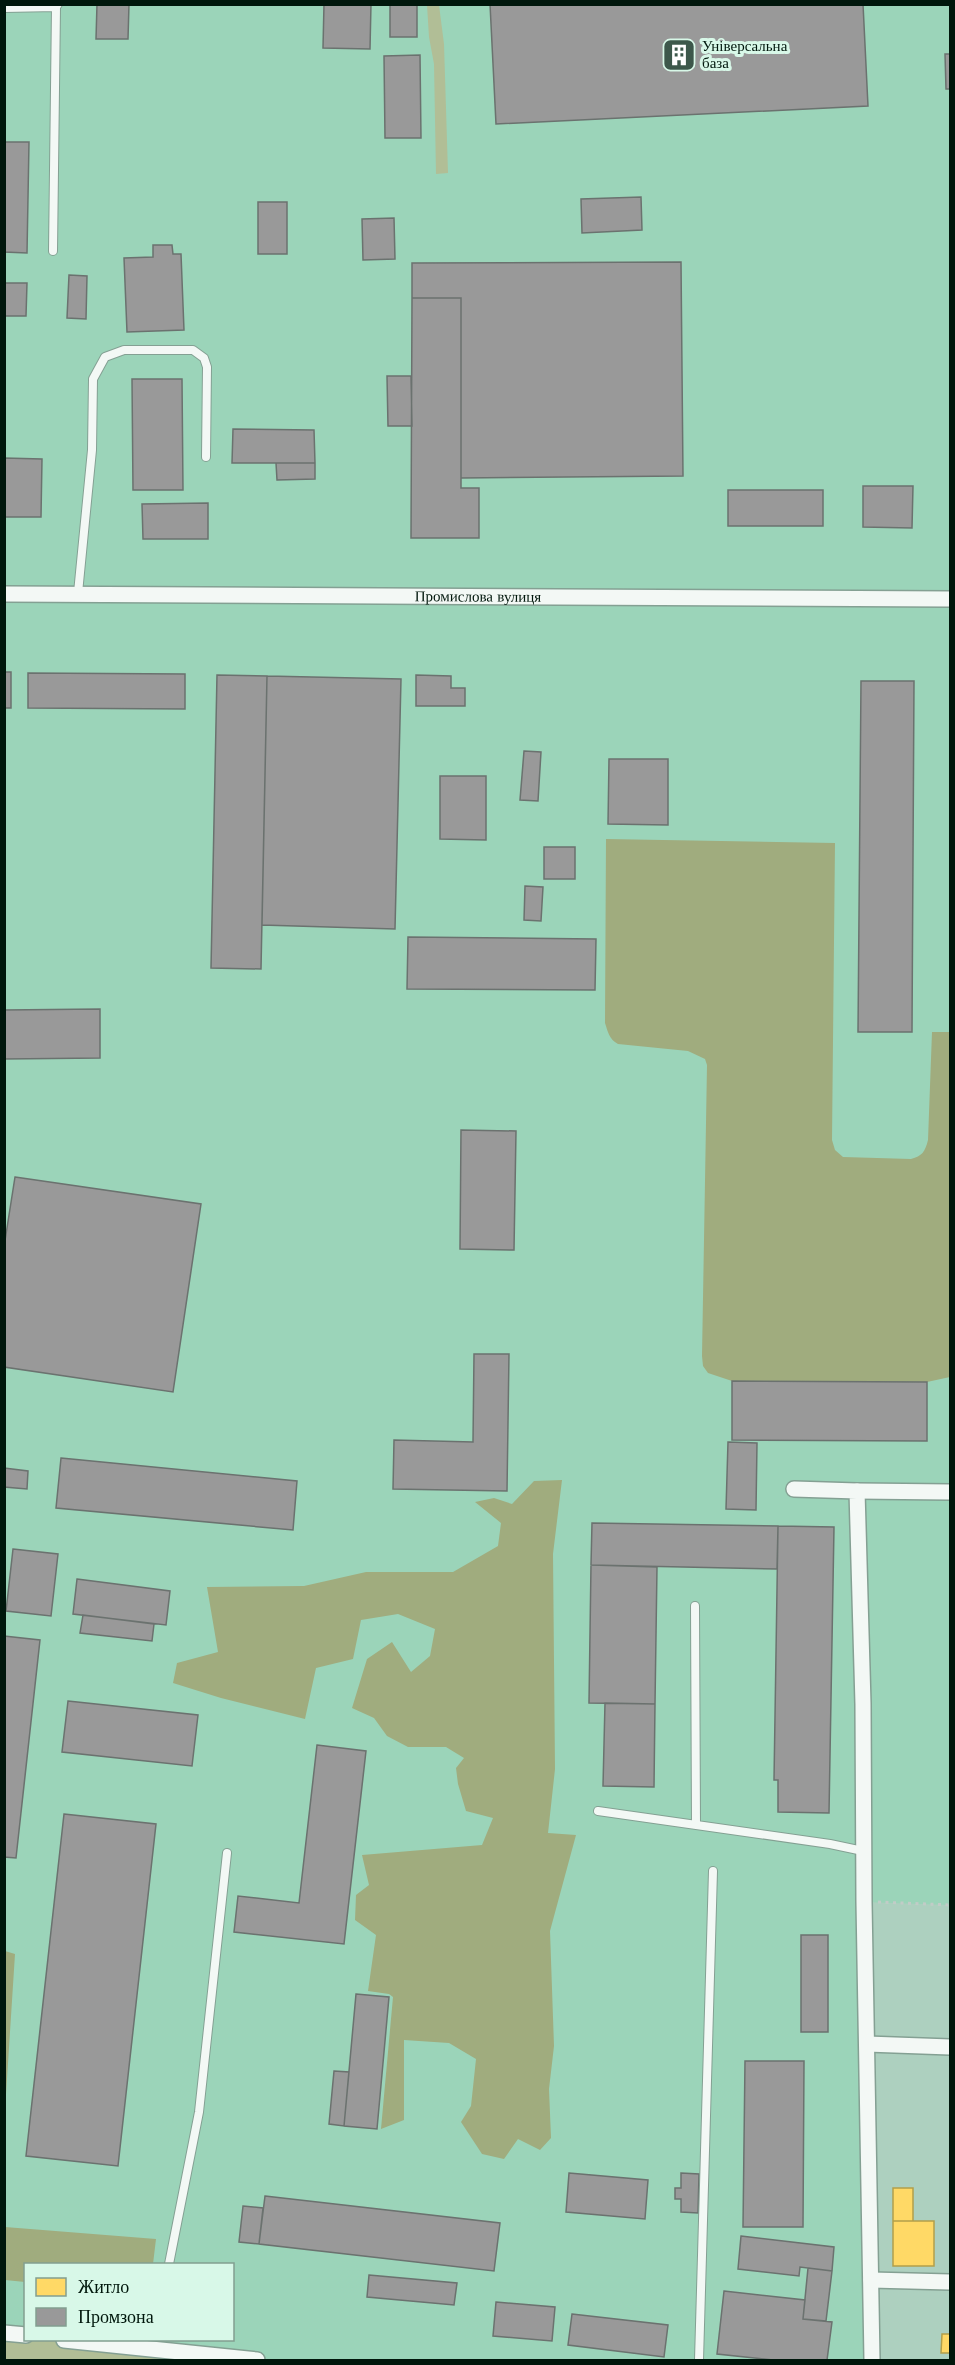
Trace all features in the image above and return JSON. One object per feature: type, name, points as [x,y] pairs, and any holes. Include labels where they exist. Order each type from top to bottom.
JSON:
[{"type":"street","name":"Промислова вулиця","points":[[4,594],[951,599]]},
{"type":"street","points":[[794,1489],[951,1492]]},
{"type":"street","points":[[857,1491],[863,1704],[863,1851],[872,2361]]},
{"type":"street","points":[[867,2044],[951,2047]]},
{"type":"street","points":[[871,2280],[951,2282]]},
{"type":"street","points":[[4,2333],[24,2336]]},
{"type":"street","points":[[86,2341],[154,2344],[257,2361]]},
{"type":"lane","points":[[4,8],[57,6],[52,251]]},
{"type":"lane","points":[[78,593],[92,450],[93,379],[105,357],[124,350],[193,350],[204,358],[207,367],[206,457]]},
{"type":"lane","points":[[695,1606],[696,1825]]},
{"type":"lane","points":[[598,1811],[863,1851]]},
{"type":"lane","points":[[169,2263],[199,2112],[227,1853]]},
{"type":"lane","points":[[699,2361],[713,1871]]},
{"type":"path","points":[[864,1902],[951,1905]]},
{"type":"shaded area","points":[[5,5],[950,5],[950,1905],[864,1902],[872,2360],[257,2360],[74,2341],[234,2341],[234,2263],[24,2263],[24,2335],[5,2333]]},
{"type":"shaded area","points":[[427,5],[439,5],[444,44],[448,173],[436,174],[434,64]]},
{"type":"shaded area","points":[[606,839],[835,843],[832,1140],[835,1150],[843,1157],[911,1159],[923,1153],[928,1140],[932,1032],[950,1032],[950,1377],[927,1382],[732,1381],[708,1373],[703,1366],[707,1065],[705,1059],[688,1051],[618,1044],[609,1035],[605,1023]]},
{"type":"shaded area","points":[[562,1480],[553,1554],[555,1769],[548,1833],[576,1835],[550,1931],[554,2046],[549,2089],[551,2138],[540,2150],[518,2139],[504,2159],[482,2154],[461,2122],[471,2106],[476,2059],[449,2043],[404,2040],[404,2120],[381,2129],[393,1997],[389,1994],[368,1991],[376,1935],[355,1920],[356,1895],[369,1885],[362,1855],[482,1845],[493,1818],[466,1811],[456,1768],[464,1758],[446,1747],[408,1747],[387,1736],[374,1718],[352,1708],[367,1659],[392,1642],[411,1672],[430,1656],[435,1629],[398,1614],[361,1620],[353,1659],[316,1668],[305,1719],[221,1698],[173,1683],[177,1663],[218,1652],[207,1587],[304,1586],[366,1572],[453,1572],[498,1546],[501,1523],[475,1502],[494,1498],[512,1504],[534,1481]]},
{"type":"shaded area","points":[[4,1951],[15,1954],[5,2110]]},
{"type":"shaded area","points":[[5,2227],[156,2239],[153,2263],[24,2263],[24,2282],[5,2280]]},
{"type":"shaded area","points":[[5,2333],[24,2341],[73,2341],[249,2360],[5,2360]]},
{"type":"building: Житло","points":[[893,2188],[913,2188],[913,2221],[893,2221]]},
{"type":"building: Житло","points":[[893,2221],[934,2221],[934,2266],[893,2266]]},
{"type":"building: Житло","points":[[942,2334],[950,2334],[950,2353],[941,2353]]},
{"type":"building: Промзона","points":[[97,4],[129,4],[128,39],[96,39]]},
{"type":"building: Промзона","points":[[324,4],[371,4],[370,49],[323,48]]},
{"type":"building: Промзона","points":[[390,4],[417,4],[417,37],[390,37]]},
{"type":"building: Промзона","name":"Універсальна база","points":[[490,4],[863,4],[868,106],[496,124]]},
{"type":"building: Промзона","points":[[945,54],[950,54],[950,89],[946,89]]},
{"type":"building: Промзона","points":[[420,55],[421,138],[385,138],[384,56]]},
{"type":"building: Промзона","points":[[4,142],[29,142],[27,253],[4,252]]},
{"type":"building: Промзона","points":[[641,197],[642,230],[582,233],[581,199]]},
{"type":"building: Промзона","points":[[258,202],[287,202],[287,254],[258,254]]},
{"type":"building: Промзона","points":[[394,218],[395,259],[363,260],[362,219]]},
{"type":"building: Промзона","points":[[153,245],[172,245],[173,254],[181,254],[184,330],[127,332],[124,258],[153,257]]},
{"type":"building: Промзона","points":[[681,262],[683,476],[461,478],[461,298],[412,298],[412,263]]},
{"type":"building: Промзона","points":[[69,275],[87,276],[86,319],[67,318]]},
{"type":"building: Промзона","points":[[4,283],[27,283],[26,316],[4,316]]},
{"type":"building: Промзона","points":[[412,298],[461,298],[461,488],[479,488],[479,538],[411,538]]},
{"type":"building: Промзона","points":[[387,376],[411,376],[412,426],[388,426]]},
{"type":"building: Промзона","points":[[132,379],[182,379],[183,490],[133,490]]},
{"type":"building: Промзона","points":[[233,429],[314,430],[315,463],[232,463]]},
{"type":"building: Промзона","points":[[4,458],[42,459],[41,517],[4,517]]},
{"type":"building: Промзона","points":[[276,463],[315,463],[315,479],[277,480]]},
{"type":"building: Промзона","points":[[863,486],[913,486],[912,528],[863,527]]},
{"type":"building: Промзона","points":[[728,490],[823,490],[823,526],[728,526]]},
{"type":"building: Промзона","points":[[208,503],[208,539],[143,539],[142,504]]},
{"type":"building: Промзона","points":[[4,672],[11,672],[11,708],[4,708]]},
{"type":"building: Промзона","points":[[28,673],[185,674],[185,709],[28,708]]},
{"type":"building: Промзона","points":[[217,675],[267,676],[261,969],[211,968]]},
{"type":"building: Промзона","points":[[416,675],[451,676],[451,688],[465,688],[465,706],[416,706]]},
{"type":"building: Промзона","points":[[267,676],[401,679],[395,929],[262,925]]},
{"type":"building: Промзона","points":[[861,681],[914,681],[912,1032],[858,1032]]},
{"type":"building: Промзона","points":[[524,751],[541,752],[538,801],[520,800]]},
{"type":"building: Промзона","points":[[609,759],[668,759],[668,825],[608,824]]},
{"type":"building: Промзона","points":[[440,776],[486,776],[486,840],[440,839]]},
{"type":"building: Промзона","points":[[544,847],[575,847],[575,879],[544,879]]},
{"type":"building: Промзона","points":[[525,886],[543,887],[541,921],[524,920]]},
{"type":"building: Промзона","points":[[408,937],[596,939],[595,990],[407,989]]},
{"type":"building: Промзона","points":[[100,1009],[100,1058],[4,1059],[4,1010]]},
{"type":"building: Промзона","points":[[461,1130],[516,1131],[514,1250],[460,1249]]},
{"type":"building: Промзона","points":[[15,1177],[201,1204],[173,1392],[4,1367],[4,1247]]},
{"type":"building: Промзона","points":[[474,1354],[509,1354],[507,1491],[393,1489],[394,1440],[473,1442]]},
{"type":"building: Промзона","points":[[732,1381],[927,1382],[927,1441],[732,1440]]},
{"type":"building: Промзона","points":[[728,1442],[757,1443],[756,1510],[726,1509]]},
{"type":"building: Промзона","points":[[61,1458],[297,1481],[293,1530],[56,1508]]},
{"type":"building: Промзона","points":[[4,1468],[28,1471],[27,1489],[4,1487]]},
{"type":"building: Промзона","points":[[592,1523],[778,1526],[777,1569],[591,1565]]},
{"type":"building: Промзона","points":[[778,1526],[834,1527],[829,1813],[778,1812],[778,1780],[774,1780]]},
{"type":"building: Промзона","points":[[13,1549],[58,1554],[51,1616],[6,1611]]},
{"type":"building: Промзона","points":[[591,1565],[657,1567],[655,1704],[589,1703]]},
{"type":"building: Промзона","points":[[77,1579],[170,1591],[166,1625],[73,1614]]},
{"type":"building: Промзона","points":[[83,1615],[154,1624],[152,1641],[80,1633]]},
{"type":"building: Промзона","points":[[4,1636],[40,1640],[16,1858],[4,1857]]},
{"type":"building: Промзона","points":[[68,1701],[198,1715],[192,1766],[62,1752]]},
{"type":"building: Промзона","points":[[605,1703],[655,1704],[654,1787],[603,1786]]},
{"type":"building: Промзона","points":[[317,1745],[366,1751],[344,1944],[234,1932],[238,1896],[299,1903]]},
{"type":"building: Промзона","points":[[64,1814],[156,1824],[118,2166],[26,2156]]},
{"type":"building: Промзона","points":[[801,1935],[828,1935],[828,2032],[801,2032]]},
{"type":"building: Промзона","points":[[356,1994],[389,1997],[377,2129],[344,2126]]},
{"type":"building: Промзона","points":[[745,2061],[804,2061],[803,2227],[743,2227]]},
{"type":"building: Промзона","points":[[334,2071],[349,2072],[344,2126],[329,2124]]},
{"type":"building: Промзона","points":[[569,2173],[648,2180],[645,2219],[566,2212]]},
{"type":"building: Промзона","points":[[681,2173],[699,2174],[698,2213],[681,2212],[681,2199],[675,2199],[675,2188],[681,2188]]},
{"type":"building: Промзона","points":[[265,2196],[500,2223],[494,2271],[259,2244]]},
{"type":"building: Промзона","points":[[243,2206],[263,2208],[259,2244],[239,2242]]},
{"type":"building: Промзона","points":[[741,2236],[834,2247],[832,2271],[800,2267],[799,2276],[738,2269]]},
{"type":"building: Промзона","points":[[808,2268],[832,2271],[826,2321],[803,2319]]},
{"type":"building: Промзона","points":[[369,2275],[457,2283],[454,2305],[367,2297]]},
{"type":"building: Промзона","points":[[724,2291],[805,2300],[803,2319],[832,2322],[827,2360],[773,2360],[717,2354]]},
{"type":"building: Промзона","points":[[496,2302],[555,2307],[552,2341],[493,2336]]},
{"type":"building: Промзона","points":[[572,2314],[668,2325],[664,2357],[568,2345]]},
{"type":"place","name":"Універсальна база","points":[[679,55]]}]
